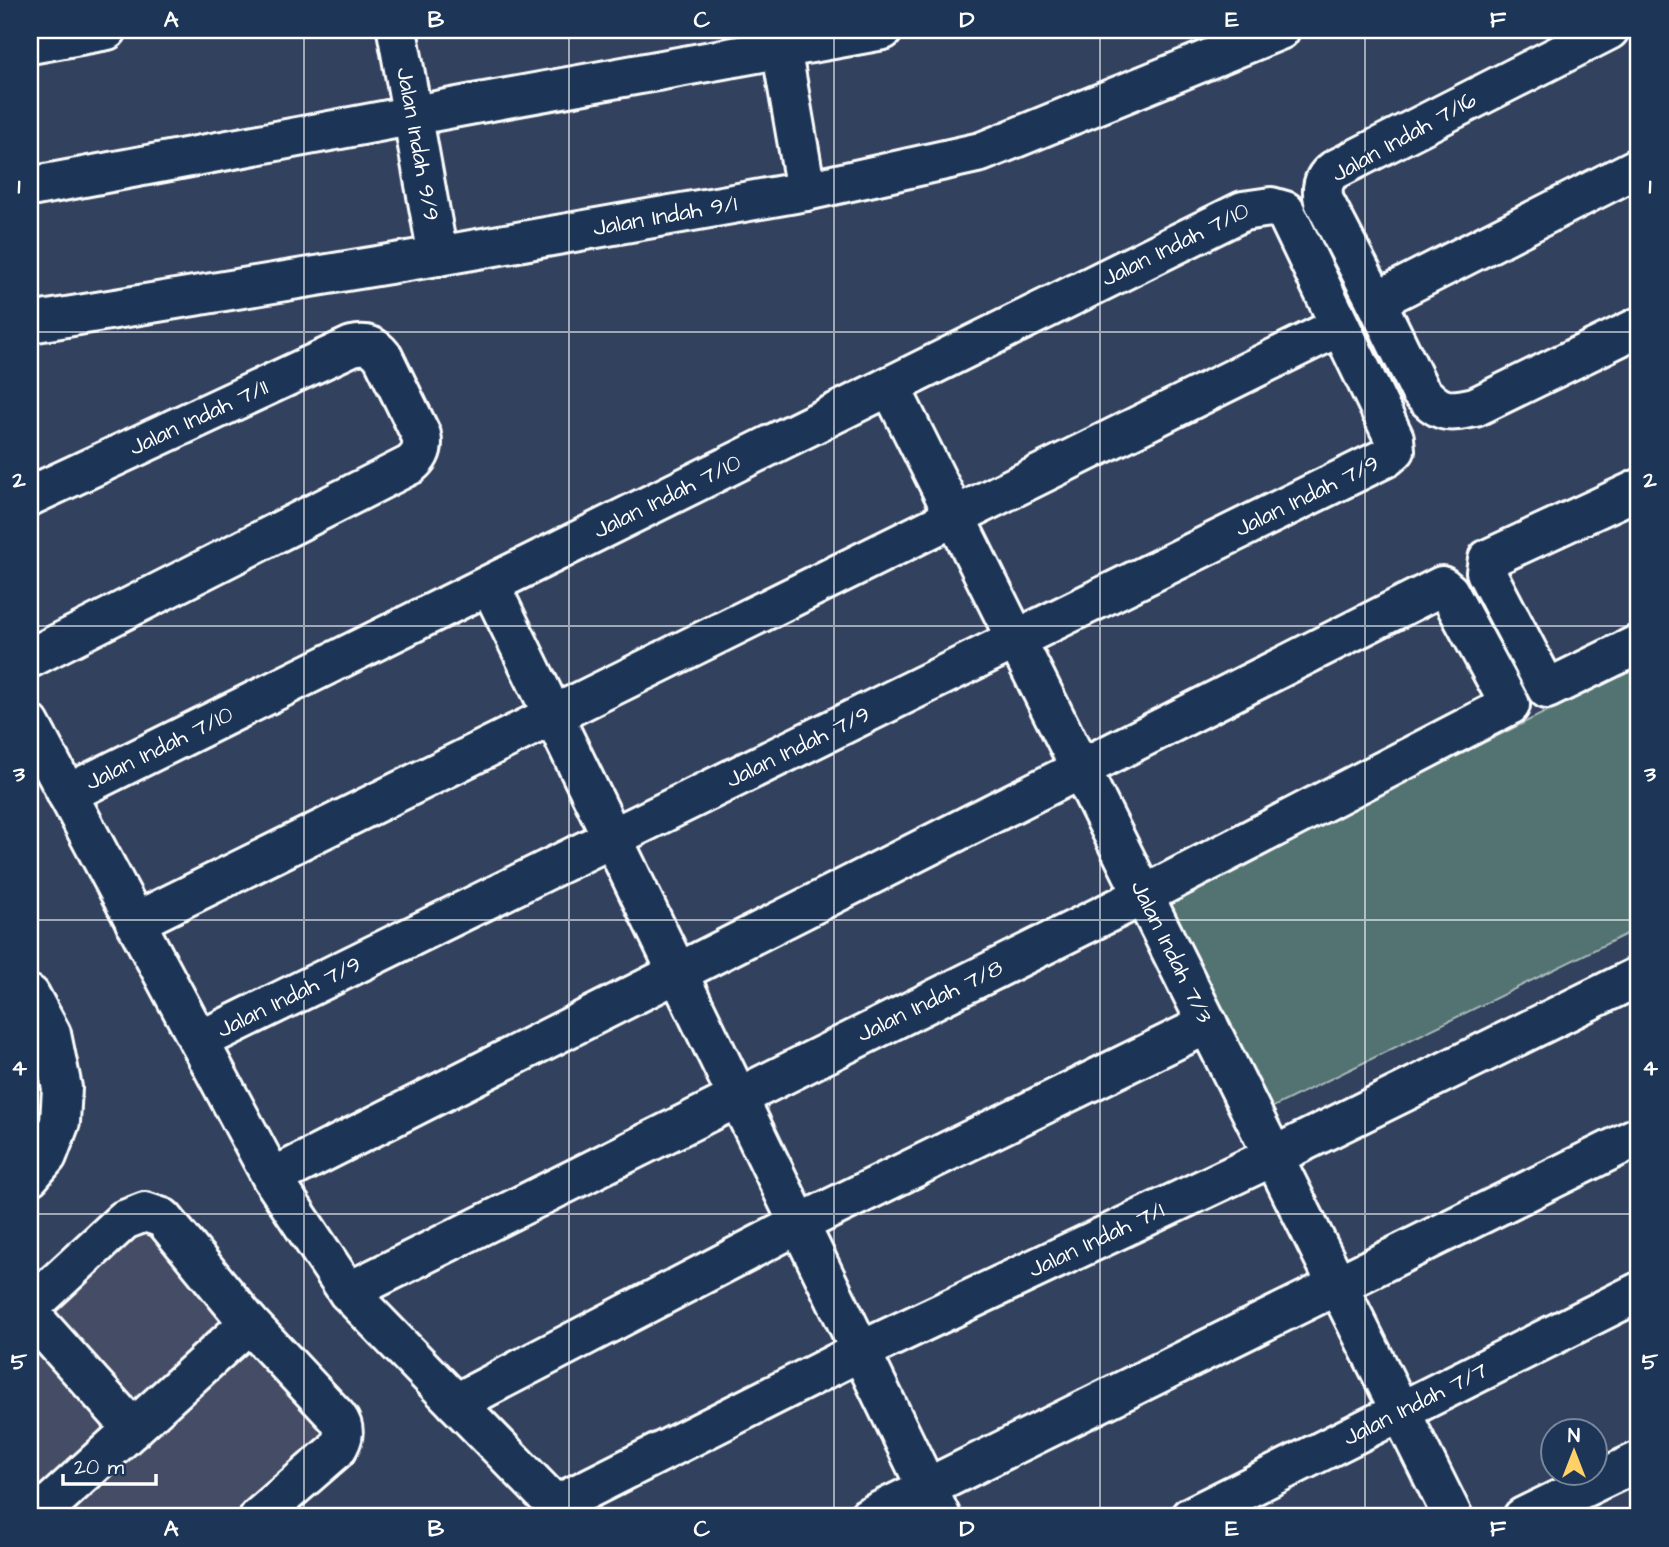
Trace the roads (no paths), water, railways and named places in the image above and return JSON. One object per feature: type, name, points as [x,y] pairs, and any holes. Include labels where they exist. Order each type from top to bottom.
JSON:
[{"type":"street","points":[[30,44],[107,30]]},
{"type":"street","name":"Jalan Indah 9/9","points":[[397,30],[438,256]]},
{"type":"street","points":[[30,187],[412,116],[780,40],[883,30]]},
{"type":"street","name":"Jalan Indah 9/1","points":[[30,323],[438,256],[806,191],[981,152],[1280,30]]},
{"type":"street","name":"Jalan Indah 7/16","points":[[1609,30],[1334,170],[1327,175],[1322,192],[1324,201],[1420,391],[1430,403],[1444,411],[1475,407],[1639,327]]},
{"type":"street","points":[[780,40],[806,191]]},
{"type":"street","points":[[1376,301],[1639,167]]},
{"type":"street","name":"Jalan Indah 7/10","points":[[67,794],[1243,211],[1271,207],[1285,211],[1340,326]]},
{"type":"street","points":[[135,922],[1340,326]]},
{"type":"street","name":"Jalan Indah 7/9","points":[[199,1041],[1387,457],[1395,450],[1394,438],[1340,326]]},
{"type":"street","name":"Jalan Indah 7/11","points":[[30,496],[361,344],[377,349],[383,356],[423,443],[422,452],[410,465],[30,658]]},
{"type":"street","name":"Jalan Indah 7/3","points":[[890,386],[1453,1517]]},
{"type":"street","points":[[1639,489],[1488,559],[1486,572],[1547,689],[1639,644]]},
{"type":"street","points":[[490,584],[934,1503]]},
{"type":"street","name":"Jalan Indah 7/8","points":[[348,1292],[1144,895],[1510,705],[1449,592],[1442,586],[1081,769]]},
{"type":"street","points":[[30,724],[272,1178],[348,1292],[562,1511]]},
{"type":"street","points":[[272,1178],[1081,769]]},
{"type":"street","name":"Jalan Indah 7/1","points":[[562,1511],[861,1351],[1274,1156],[1639,976]]},
{"type":"street","points":[[30,995],[51,1034],[62,1088],[60,1122],[47,1156],[30,1176]]},
{"type":"street","points":[[456,1403],[799,1224],[1208,1024]]},
{"type":"street","points":[[868,1517],[934,1503],[1338,1285],[1639,1136]]},
{"type":"street","points":[[30,1307],[124,1220],[145,1212],[163,1218],[249,1323],[343,1424],[342,1442],[336,1450],[259,1517]]},
{"type":"street","name":"Jalan Indah 7/7","points":[[1190,1517],[1639,1292]]},
{"type":"street","points":[[30,1314],[133,1429]]},
{"type":"street","points":[[52,1512],[133,1429],[249,1323]]},
{"type":"street","points":[[1523,1517],[1639,1461]]}]
